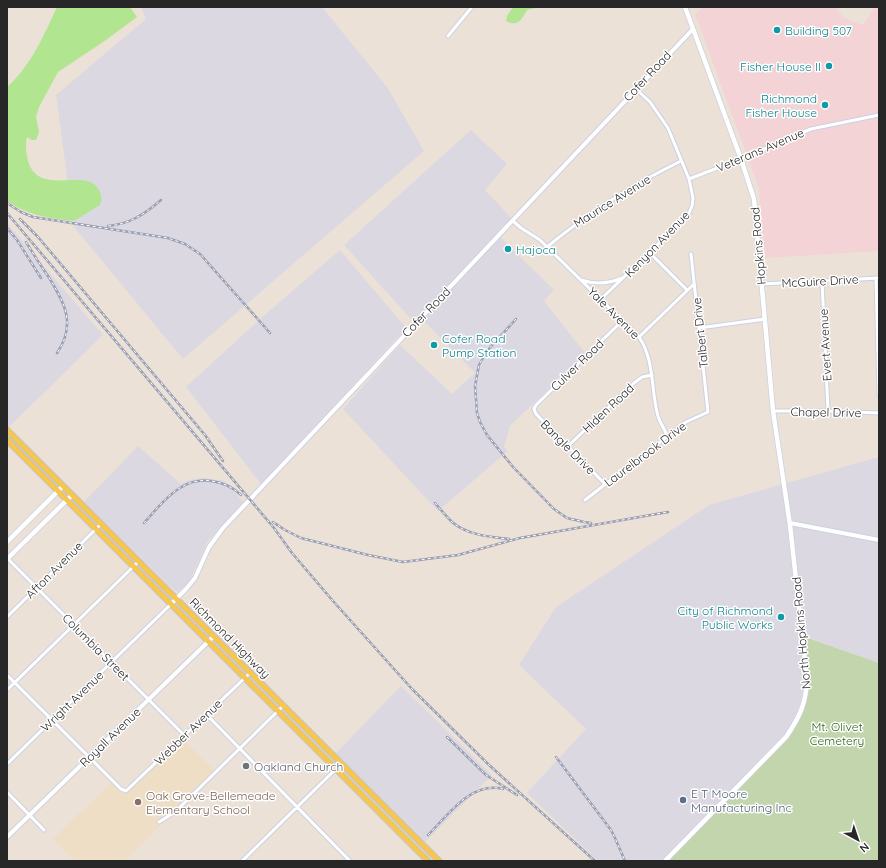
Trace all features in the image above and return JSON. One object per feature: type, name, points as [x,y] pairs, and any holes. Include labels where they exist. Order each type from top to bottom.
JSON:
[{"type":"main road","name":"Hopkins Road","points":[[685,7],[741,159],[754,199],[773,411],[786,495]]},
{"type":"main road","name":"Richmond Highway","points":[[7,430],[439,861]]},
{"type":"main road","name":"Richmond Highway","points":[[7,440],[428,861]]},
{"type":"main road","points":[[7,542],[63,486]]},
{"type":"main road","points":[[7,559],[72,495]]},
{"type":"main road","name":"North Hopkins Road","points":[[666,861],[777,747],[796,723],[802,710],[806,693],[807,673],[786,495]]},
{"type":"street","points":[[448,36],[472,7]]},
{"type":"street","name":"Cofer Road","points":[[171,604],[195,578],[208,546],[223,528],[693,28]]},
{"type":"street","name":"Kenyon Avenue","points":[[600,300],[650,253],[689,213],[692,206],[693,198],[689,179],[668,128],[650,102],[636,89]]},
{"type":"street","name":"Veterans Avenue","points":[[689,179],[741,159],[811,129],[879,115]]},
{"type":"street","name":"Maurice Avenue","points":[[547,247],[572,226],[650,176],[681,161]]},
{"type":"street","name":"Yale Avenue","points":[[513,221],[540,240],[600,300],[639,336],[649,355],[657,414],[667,435]]},
{"type":"street","points":[[650,253],[687,290]]},
{"type":"street","name":"Talbert Drive","points":[[691,254],[708,412]]},
{"type":"street","points":[[579,279],[603,284],[611,283],[624,278]]},
{"type":"street","points":[[877,278],[879,395]]},
{"type":"street","name":"McGuire Drive","points":[[761,284],[877,278]]},
{"type":"street","name":"Evert Avenue","points":[[822,280],[828,411]]},
{"type":"street","points":[[639,336],[694,283]]},
{"type":"street","points":[[700,328],[765,319]]},
{"type":"street","name":"Culver Road","points":[[534,409],[536,405],[622,321]]},
{"type":"street","name":"Hiden Road","points":[[567,447],[634,383],[642,377],[652,375]]},
{"type":"street","name":"Bangle Drive","points":[[534,409],[536,414],[567,447],[605,484]]},
{"type":"street","name":"Chapel Drive","points":[[773,411],[879,413]]},
{"type":"street","name":"Laurelbrook Drive","points":[[585,500],[667,435],[686,422],[708,412]]},
{"type":"street","points":[[790,523],[879,540]]},
{"type":"street","name":"Afton Avenue","points":[[7,616],[101,524]]},
{"type":"street","name":"Columbia Street","points":[[7,559],[185,736]]},
{"type":"street","points":[[7,690],[138,562]]},
{"type":"street","name":"Wright Avenue","points":[[7,764],[171,604]]},
{"type":"street","name":"Royall Avenue","points":[[7,837],[214,636]]},
{"type":"street","name":"Webber Avenue","points":[[90,757],[123,790],[126,791],[250,673]]},
{"type":"street","points":[[7,675],[90,757]]},
{"type":"street","points":[[159,822],[174,812],[283,706]]},
{"type":"street","points":[[207,715],[350,861]]},
{"type":"street","points":[[242,861],[341,764]]},
{"type":"street","points":[[7,792],[44,830]]},
{"type":"shaded area","points":[[141,7],[322,7],[387,87],[424,151],[183,359],[74,227],[56,95],[146,19]]},
{"type":"shaded area","points":[[703,7],[835,7],[844,18],[863,25],[875,7],[879,7],[879,251],[765,258],[759,188],[695,14]]},
{"type":"shaded area","points":[[471,130],[507,164],[485,190],[512,219],[413,321],[344,245]]},
{"type":"shaded area","points":[[7,223],[103,335],[9,427],[7,425]]},
{"type":"shaded area","points":[[500,237],[554,290],[544,301],[585,353],[510,426],[504,447],[508,451],[438,511],[343,409],[400,345],[452,394],[475,373],[423,320]]},
{"type":"shaded area","points":[[340,250],[406,328],[261,484],[186,387],[260,319]]},
{"type":"shaded area","points":[[138,446],[181,484],[189,480],[204,478],[225,481],[243,502],[207,542],[189,582],[178,592],[174,590],[84,502]]},
{"type":"shaded area","points":[[879,457],[879,663],[803,636],[806,695],[794,724],[774,751],[667,861],[598,861],[527,793],[586,729],[519,665],[556,607],[709,505]]},
{"type":"shaded area","points":[[401,686],[492,775],[425,842],[336,753]]},
{"type":"shaded area","name":"Oak Grove-Bellemeade Elementary School","points":[[182,738],[216,772],[124,861],[75,861],[53,839],[113,781],[126,791]]},
{"type":"green space","points":[[57,7],[130,7],[137,17],[58,72],[39,107],[36,117],[39,132],[36,140],[32,140],[27,137],[26,146],[28,161],[34,172],[42,178],[52,180],[84,181],[93,183],[99,190],[101,194],[100,205],[74,221],[39,216],[7,201],[7,87],[16,79],[30,60]]},
{"type":"green space","points":[[513,7],[540,7],[527,10],[519,22],[510,23],[506,21],[507,16]]},
{"type":"green space","name":"Mt. Olivet Cemetery","points":[[802,636],[879,663],[879,861],[667,861],[774,751],[794,724],[806,695]]},
{"type":"railway","points":[[108,226],[137,218],[161,200]]},
{"type":"railway","points":[[7,203],[21,212],[33,217],[168,238],[185,244],[200,254],[270,333]]},
{"type":"railway","points":[[7,213],[274,528],[292,553],[412,689],[488,764],[595,861]]},
{"type":"railway","points":[[20,219],[38,237],[205,435],[223,461]]},
{"type":"railway","points":[[7,228],[17,240],[41,278]]},
{"type":"railway","points":[[26,242],[54,286],[66,313],[66,332],[57,353]]},
{"type":"railway","points":[[516,319],[487,351],[479,365],[475,386],[477,413],[480,422],[487,435],[513,467],[554,509],[567,518],[591,523]]},
{"type":"railway","points":[[144,523],[170,495],[187,484],[212,481],[227,486],[241,495]]},
{"type":"railway","points":[[435,503],[452,522],[465,530],[479,535],[509,539]]},
{"type":"railway","points":[[273,522],[301,538],[368,555],[403,562],[458,555],[520,538],[668,512]]},
{"type":"railway","points":[[447,737],[486,775],[517,795]]},
{"type":"railway","points":[[556,757],[611,830],[625,861]]},
{"type":"railway","points":[[428,835],[452,810],[470,795],[481,790],[491,788],[503,789]]},
{"type":"place","name":"Building 507","points":[[777,30]]},
{"type":"place","name":"Fisher House II","points":[[829,66]]},
{"type":"place","name":"Richmond Fisher House","points":[[825,105]]},
{"type":"place","name":"Hajoca","points":[[508,249]]},
{"type":"place","name":"Cofer Road Pump Station","points":[[434,345]]},
{"type":"place","name":"City of Richmond Public Works","points":[[781,617]]},
{"type":"place","name":"Oakland Church","points":[[246,766]]},
{"type":"place","name":"E T Moore Manufacturing Inc","points":[[683,800]]},
{"type":"place","name":"Oak Grove-Bellemeade Elementary School","points":[[138,802]]}]
